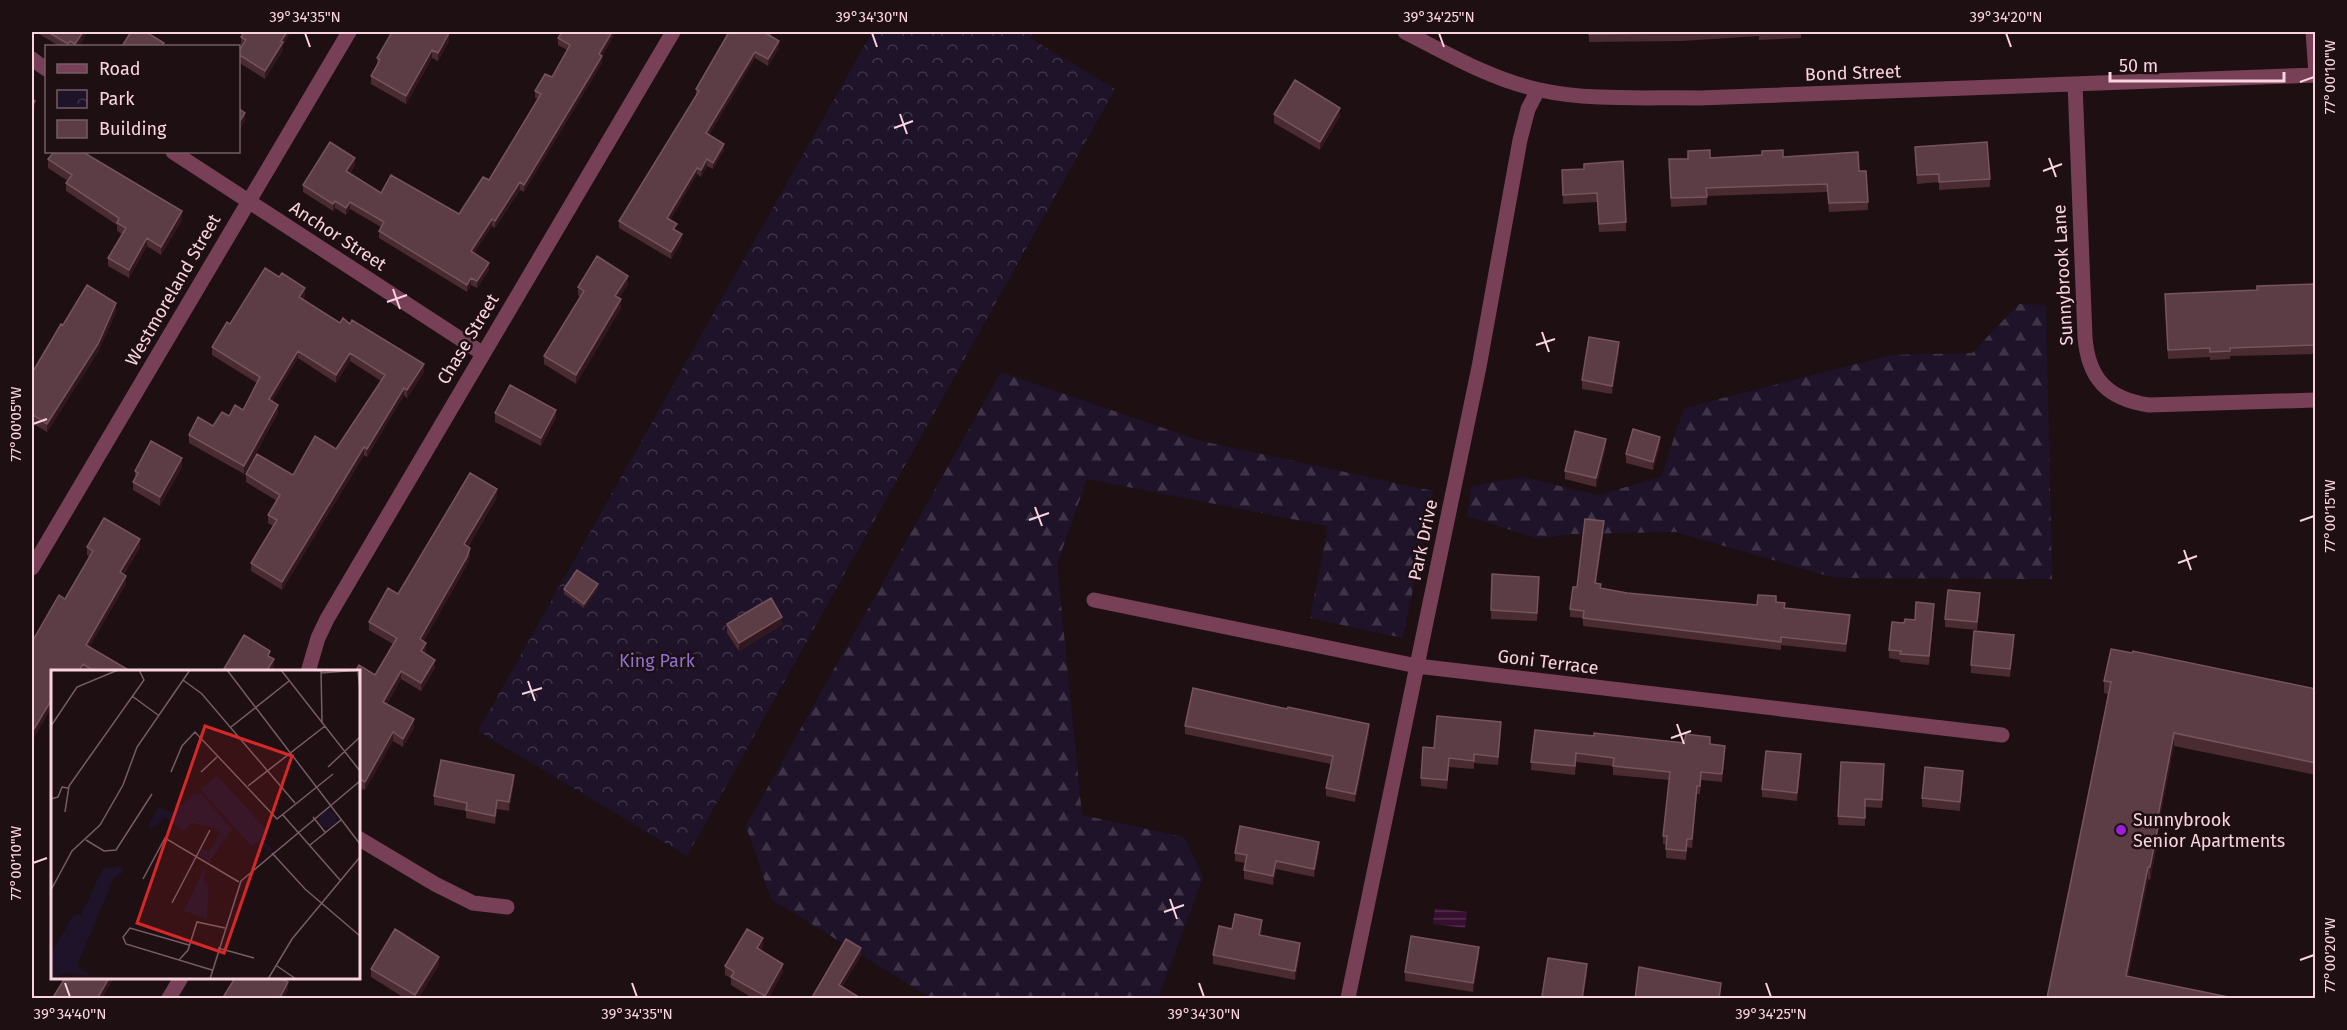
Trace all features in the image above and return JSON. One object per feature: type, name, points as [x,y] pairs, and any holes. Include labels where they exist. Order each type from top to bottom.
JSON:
[{"type":"street","name":"Westmoreland Street","points":[[32,568],[349,32]]},
{"type":"street","name":"Chase Street","points":[[309,670],[318,638],[327,619],[673,32]]},
{"type":"street","name":"Bond Street","points":[[1405,32],[1490,74],[1538,90],[1613,97],[1700,98],[2316,75]]},
{"type":"street","points":[[2313,32],[2316,75]]},
{"type":"street","points":[[32,59],[45,68]]},
{"type":"street","name":"Sunnybrook Lane","points":[[2075,84],[2085,336],[2089,361],[2101,384],[2116,396],[2133,403],[2149,405],[2316,400]]},
{"type":"street","name":"Park Drive","points":[[1348,999],[1479,367],[1520,140],[1528,109],[1538,90]]},
{"type":"street","name":"Anchor Street","points":[[175,153],[482,353]]},
{"type":"street","name":"Goni Terrace","points":[[1094,600],[1417,666],[2002,735]]},
{"type":"street","points":[[360,839],[435,884],[473,903],[507,907]]},
{"type":"street","points":[[170,999],[181,979]]},
{"type":"green space","name":"King Park","points":[[872,32],[1033,32],[1030,38],[1115,89],[687,856],[478,731]]},
{"type":"green space","points":[[2019,304],[2046,305],[2052,579],[1835,578],[1676,532],[1571,534],[1539,539],[1467,516],[1472,486],[1522,477],[1598,495],[1661,477],[1684,408],[1891,355],[1972,353]]},
{"type":"green space","points":[[1001,372],[1201,441],[1433,491],[1403,638],[1310,618],[1328,526],[1087,479],[1057,564],[1082,815],[1184,837],[1203,877],[1158,998],[931,998],[771,899],[746,826]]},
{"type":"shaded area","points":[[1435,908],[1467,912],[1465,928],[1433,924]]},
{"type":"building","points":[[48,32],[83,32],[75,44],[70,41],[68,44]]},
{"type":"building","points":[[131,32],[146,32],[164,43],[162,45],[123,45]]},
{"type":"building","points":[[244,32],[287,32],[265,71],[240,55],[240,49],[246,40],[241,37]]},
{"type":"building","points":[[392,32],[449,33],[438,53],[432,50],[406,96],[371,76],[380,60],[377,58]]},
{"type":"building","points":[[562,32],[612,32],[599,54],[602,56],[524,185],[520,182],[495,221],[492,219],[471,251],[489,263],[477,281],[471,278],[467,285],[379,231],[384,222],[350,202],[346,208],[335,201],[333,204],[303,185],[330,142],[355,158],[346,171],[381,193],[391,175],[459,214],[483,177],[489,180],[541,94],[535,91],[545,74],[552,77],[570,45],[558,38]]},
{"type":"building","points":[[729,32],[769,32],[767,34],[779,41],[768,59],[755,52],[706,133],[724,144],[713,163],[707,159],[701,170],[697,168],[667,218],[677,224],[673,229],[682,234],[671,252],[619,221],[699,91],[696,89]]},
{"type":"building","points":[[1589,32],[1704,32],[1589,34]]},
{"type":"building","points":[[1295,80],[1340,108],[1320,142],[1274,114]]},
{"type":"building","points":[[240,109],[245,113],[240,121]]},
{"type":"building","points":[[1987,142],[1990,179],[1939,182],[1939,174],[1917,175],[1915,147]]},
{"type":"building","points":[[1710,150],[1710,158],[1762,155],[1762,151],[1783,150],[1783,157],[1858,152],[1859,171],[1866,171],[1868,202],[1829,203],[1827,184],[1706,188],[1707,197],[1671,198],[1669,159],[1688,159],[1688,151]]},
{"type":"building","points":[[53,153],[85,153],[182,211],[161,247],[147,238],[129,270],[108,258],[126,228],[117,223],[119,218],[66,183],[72,175],[48,159]]},
{"type":"building","points":[[1623,161],[1626,222],[1599,224],[1597,193],[1563,195],[1562,170],[1584,169],[1584,164]]},
{"type":"building","points":[[597,256],[628,276],[615,296],[621,299],[576,375],[544,356],[584,291],[578,287]]},
{"type":"building","points":[[265,268],[279,277],[282,273],[305,288],[299,297],[340,323],[343,318],[350,324],[352,320],[424,364],[407,390],[404,388],[367,449],[364,447],[282,582],[251,563],[277,520],[268,515],[280,495],[246,474],[257,454],[293,475],[315,436],[336,449],[385,375],[350,353],[336,375],[298,351],[269,399],[278,405],[244,466],[189,435],[198,417],[213,426],[222,412],[229,416],[235,405],[243,410],[260,377],[212,347],[227,322],[230,324]]},
{"type":"building","points":[[2316,284],[2315,345],[2230,348],[2230,351],[2210,352],[2210,348],[2168,350],[2165,294],[2257,290],[2257,286]]},
{"type":"building","points":[[87,285],[116,303],[98,344],[47,424],[32,414],[32,373]]},
{"type":"building","points":[[1589,337],[1619,342],[1612,386],[1582,380]]},
{"type":"building","points":[[510,385],[556,410],[541,438],[495,413]]},
{"type":"building","points":[[1633,429],[1660,437],[1653,462],[1626,454]]},
{"type":"building","points":[[1575,431],[1606,439],[1596,478],[1565,471]]},
{"type":"building","points":[[151,441],[182,458],[160,497],[133,482],[138,473],[135,471]]},
{"type":"building","points":[[470,473],[497,489],[464,544],[470,548],[467,557],[420,639],[426,643],[421,651],[435,660],[421,683],[401,671],[383,702],[414,719],[403,739],[393,732],[365,782],[360,779],[360,670],[356,670],[359,665],[375,675],[397,638],[369,622],[388,588],[398,594]]},
{"type":"building","points":[[104,518],[140,539],[120,572],[126,576],[86,645],[129,670],[93,670],[83,664],[80,670],[51,670],[51,701],[34,729],[32,728],[32,642],[59,595],[65,599],[93,551],[87,547]]},
{"type":"building","points":[[1585,519],[1604,521],[1595,583],[1601,584],[1600,588],[1627,593],[1757,605],[1758,595],[1776,596],[1776,602],[1785,603],[1784,608],[1850,615],[1846,644],[1781,637],[1781,642],[1583,618],[1584,611],[1570,609],[1573,587],[1577,587]]},
{"type":"building","points":[[577,570],[598,584],[584,604],[564,589]]},
{"type":"building","points":[[1492,574],[1539,577],[1537,613],[1491,610]]},
{"type":"building","points":[[1948,590],[1980,593],[1977,622],[1945,619]]},
{"type":"building","points":[[771,598],[782,617],[739,643],[727,624]]},
{"type":"building","points":[[1916,602],[1934,604],[1929,656],[1900,654],[1901,651],[1889,650],[1892,622],[1904,623],[1905,619],[1915,620]]},
{"type":"building","points":[[1974,631],[2014,635],[2010,669],[1971,665]]},
{"type":"building","points":[[244,635],[270,651],[268,656],[274,659],[267,670],[223,670]]},
{"type":"building","name":"Sunnybrook Senior Apartments","points":[[2111,649],[2132,653],[2133,651],[2316,689],[2316,763],[2174,733],[2156,827],[2158,827],[2126,976],[2238,999],[2039,999],[2039,997],[2047,998],[2111,682],[2104,681]]},
{"type":"building","points":[[1193,688],[1369,724],[1355,794],[1326,788],[1333,756],[1185,726]]},
{"type":"building","points":[[1437,716],[1501,722],[1498,757],[1474,754],[1474,761],[1449,758],[1447,780],[1421,778],[1423,747],[1434,748]]},
{"type":"building","points":[[1535,730],[1594,736],[1594,733],[1684,743],[1686,734],[1710,737],[1710,744],[1725,746],[1722,774],[1701,772],[1700,786],[1697,786],[1692,839],[1687,839],[1686,851],[1666,849],[1667,836],[1663,836],[1670,772],[1613,766],[1614,758],[1576,753],[1575,766],[1531,762]]},
{"type":"building","points":[[1766,751],[1801,754],[1797,793],[1762,789]]},
{"type":"building","points":[[441,760],[514,775],[509,802],[497,800],[495,816],[466,810],[467,803],[434,796]]},
{"type":"building","points":[[1841,762],[1884,764],[1882,800],[1865,799],[1865,818],[1838,816]]},
{"type":"building","points":[[1925,767],[1963,771],[1960,802],[1922,798]]},
{"type":"building","points":[[1240,826],[1319,842],[1314,869],[1276,861],[1273,876],[1244,870],[1247,855],[1235,853]]},
{"type":"building","points":[[1235,914],[1262,920],[1259,935],[1300,943],[1295,971],[1213,955],[1219,926],[1232,929]]},
{"type":"building","points":[[395,929],[439,957],[415,995],[371,969]]},
{"type":"building","points":[[747,929],[763,938],[757,948],[783,964],[765,996],[731,977],[734,972],[725,966]]},
{"type":"building","points":[[1411,936],[1479,947],[1473,983],[1405,972]]},
{"type":"building","points":[[846,939],[861,948],[839,985],[862,999],[811,999]]},
{"type":"building","points":[[1548,958],[1587,964],[1582,999],[1542,996]]},
{"type":"building","points":[[1639,967],[1721,983],[1719,999],[1635,999]]},
{"type":"building","points":[[64,979],[108,979],[97,999],[52,999]]},
{"type":"building","points":[[234,979],[282,979],[288,982],[279,999],[222,999]]},
{"type":"place","name":"Sunnybrook Senior Apartments","points":[[2121,830]]}]
